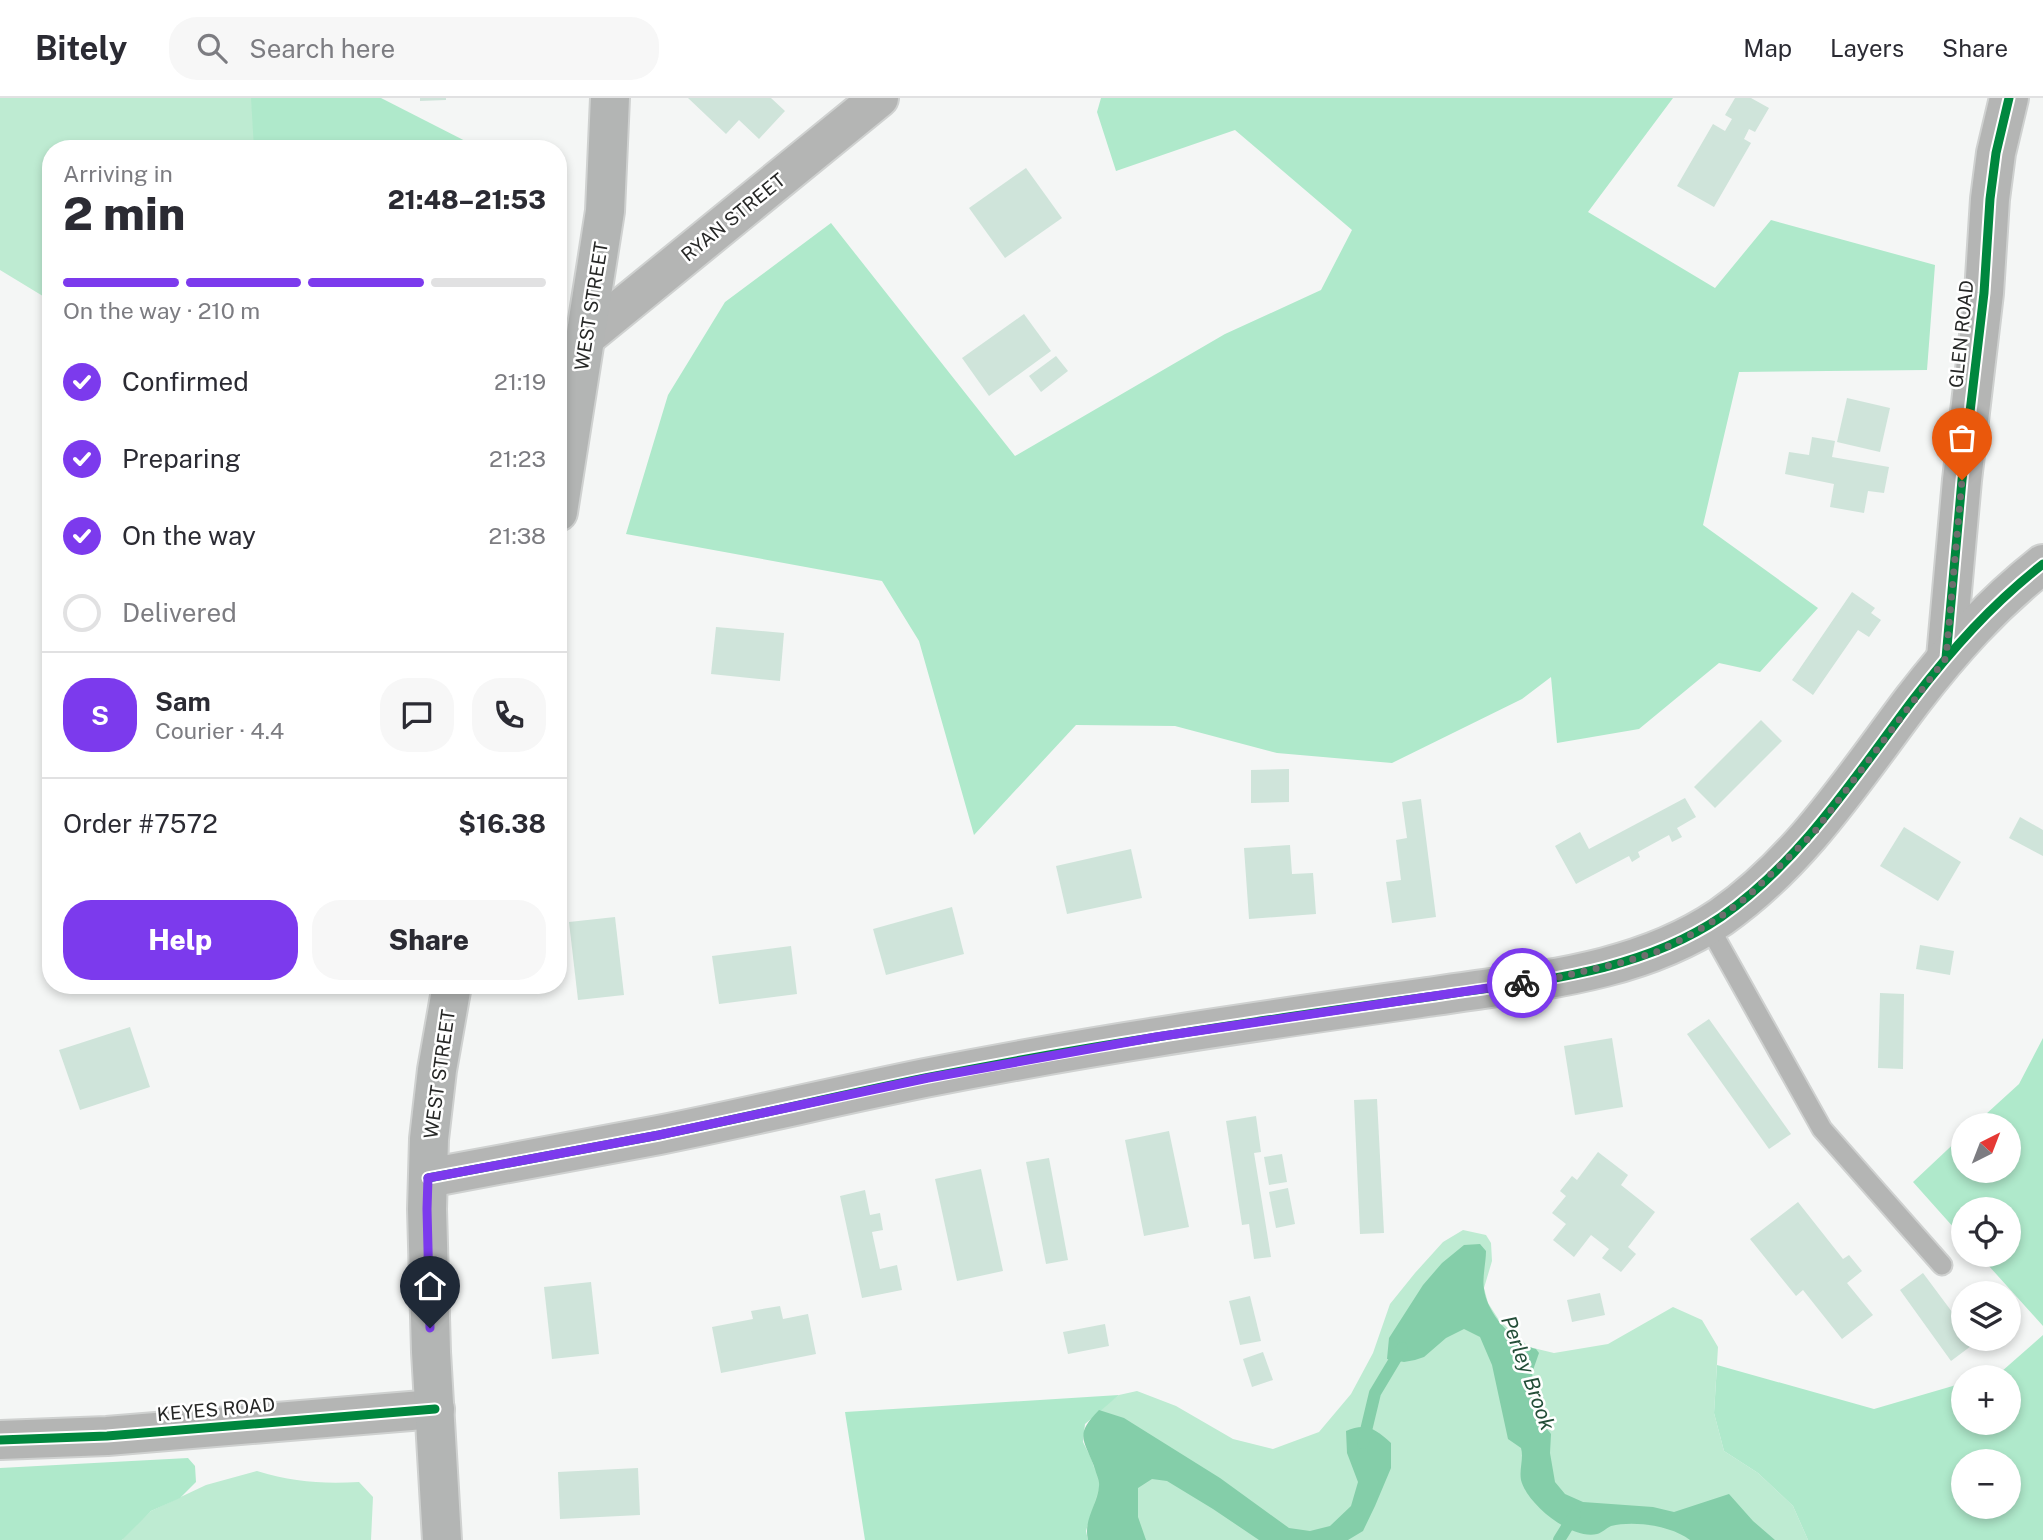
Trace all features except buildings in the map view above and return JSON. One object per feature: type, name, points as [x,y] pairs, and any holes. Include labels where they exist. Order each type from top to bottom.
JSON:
[{"type":"main road","name":"WEST STREET","points":[[567,457],[605,211],[610,98]]},
{"type":"main road","name":"WEST STREET","points":[[442,1540],[427,1209],[429,1139],[437,1070],[450,994]]},
{"type":"street","name":"RYAN STREET","points":[[587,336],[879,98]]},
{"type":"street","name":"GLEN ROAD","points":[[1946,658],[1962,480],[1984,293],[1990,199],[1996,153],[2009,98]]},
{"type":"street","points":[[428,1178],[659,1135],[928,1078],[1156,1037],[1551,979],[1659,951],[1708,925],[1747,897],[1813,834],[1946,658],[1985,614],[2043,564]]},
{"type":"street","name":"KEYES ROAD","points":[[0,1440],[107,1436],[435,1409]]},
{"type":"lane","points":[[1708,925],[1822,1129],[1942,1265]]},
{"type":"shaded area","points":[[0,98],[251,98],[286,140],[42,140],[42,296],[0,270]]},
{"type":"shaded area","points":[[251,98],[381,98],[463,140],[253,140]]},
{"type":"shaded area","points":[[1101,98],[1673,98],[1588,212],[1715,288],[1771,220],[1935,265],[1927,370],[1739,372],[1703,525],[1818,608],[1760,672],[1719,663],[1639,729],[1557,743],[1551,677],[1522,699],[1392,763],[1277,753],[1175,726],[1076,725],[974,835],[919,641],[882,581],[626,534],[668,395],[725,302],[831,223],[1015,456],[1225,334],[1321,290],[1352,230],[1235,130],[1116,171],[1097,112]]},
{"type":"shaded area","points":[[2043,1038],[2043,1326],[2021,1302],[2021,1281],[2002,1281],[1990,1267],[2021,1267],[2021,1197],[1951,1197],[1951,1225],[1913,1182],[1951,1146],[1951,1183],[2021,1183],[2021,1113],[1987,1113],[2019,1084]]},
{"type":"shaded area","points":[[1463,1230],[1486,1235],[1491,1243],[1492,1261],[1484,1288],[1488,1303],[1499,1320],[1529,1347],[1554,1353],[1608,1344],[1673,1307],[1702,1320],[1718,1347],[1714,1413],[1724,1451],[1758,1473],[1793,1506],[1808,1540],[1088,1540],[1099,1410],[1119,1395],[1137,1391],[1176,1406],[1233,1439],[1273,1449],[1319,1432],[1351,1394],[1373,1353],[1390,1304],[1443,1242]]},
{"type":"shaded area","points":[[2043,1335],[2043,1540],[1808,1540],[1793,1506],[1758,1473],[1724,1451],[1714,1413],[1717,1365],[1874,1409],[1951,1387],[1951,1435],[2021,1435],[2021,1365],[2009,1365]]},
{"type":"shaded area","points":[[1119,1395],[1085,1424],[1083,1442],[1100,1485],[1086,1531],[1088,1540],[865,1540],[845,1412]]},
{"type":"shaded area","points":[[188,1458],[195,1466],[196,1482],[180,1498],[151,1511],[122,1540],[0,1540],[0,1468]]},
{"type":"shaded area","points":[[257,1471],[308,1481],[359,1482],[373,1497],[371,1540],[122,1540],[151,1511],[206,1485]]},
{"type":"water","points":[[1480,1244],[1486,1251],[1484,1285],[1490,1308],[1510,1334],[1539,1353],[1532,1373],[1534,1385],[1531,1402],[1534,1412],[1551,1434],[1550,1453],[1555,1482],[1565,1494],[1583,1502],[1653,1507],[1674,1512],[1729,1494],[1753,1521],[1775,1540],[1690,1540],[1673,1531],[1641,1524],[1611,1526],[1597,1534],[1587,1534],[1563,1526],[1541,1509],[1521,1480],[1521,1448],[1508,1439],[1492,1365],[1480,1337],[1464,1329],[1446,1338],[1424,1357],[1404,1362],[1387,1359],[1389,1338],[1423,1285],[1442,1263],[1464,1245]]},
{"type":"water","points":[[1099,1410],[1124,1418],[1220,1478],[1289,1528],[1310,1531],[1330,1526],[1351,1506],[1358,1482],[1347,1453],[1346,1431],[1365,1427],[1386,1438],[1391,1443],[1391,1468],[1363,1531],[1348,1540],[1259,1540],[1167,1481],[1152,1479],[1138,1488],[1138,1517],[1146,1540],[1088,1540],[1087,1525],[1099,1484],[1085,1444],[1084,1432]]},
{"type":"waterway","name":"Perley Brook","points":[[1363,1443],[1375,1393],[1402,1348]]},
{"type":"waterway","points":[[1559,1540],[1575,1514]]},
{"type":"cycle path","points":[[1946,658],[1962,480],[1984,293],[1990,199],[1996,153],[2009,98]]},
{"type":"cycle path","points":[[428,1178],[659,1135],[983,1067],[1192,1031],[1546,979],[1619,963],[1655,951],[1689,936],[1721,917],[1750,895],[1776,870],[1825,817],[1942,663],[2006,595],[2043,564]]},
{"type":"cycle path","points":[[0,1440],[107,1436],[435,1409]]},
{"type":"way so far","points":[[1522,983],[1624,962],[1659,951],[1720,917],[1747,897],[1813,834],[1946,658],[1962,480]]},
{"type":"route","points":[[430,1328],[428,1178],[659,1135],[928,1078],[1156,1037],[1522,983]]}]
